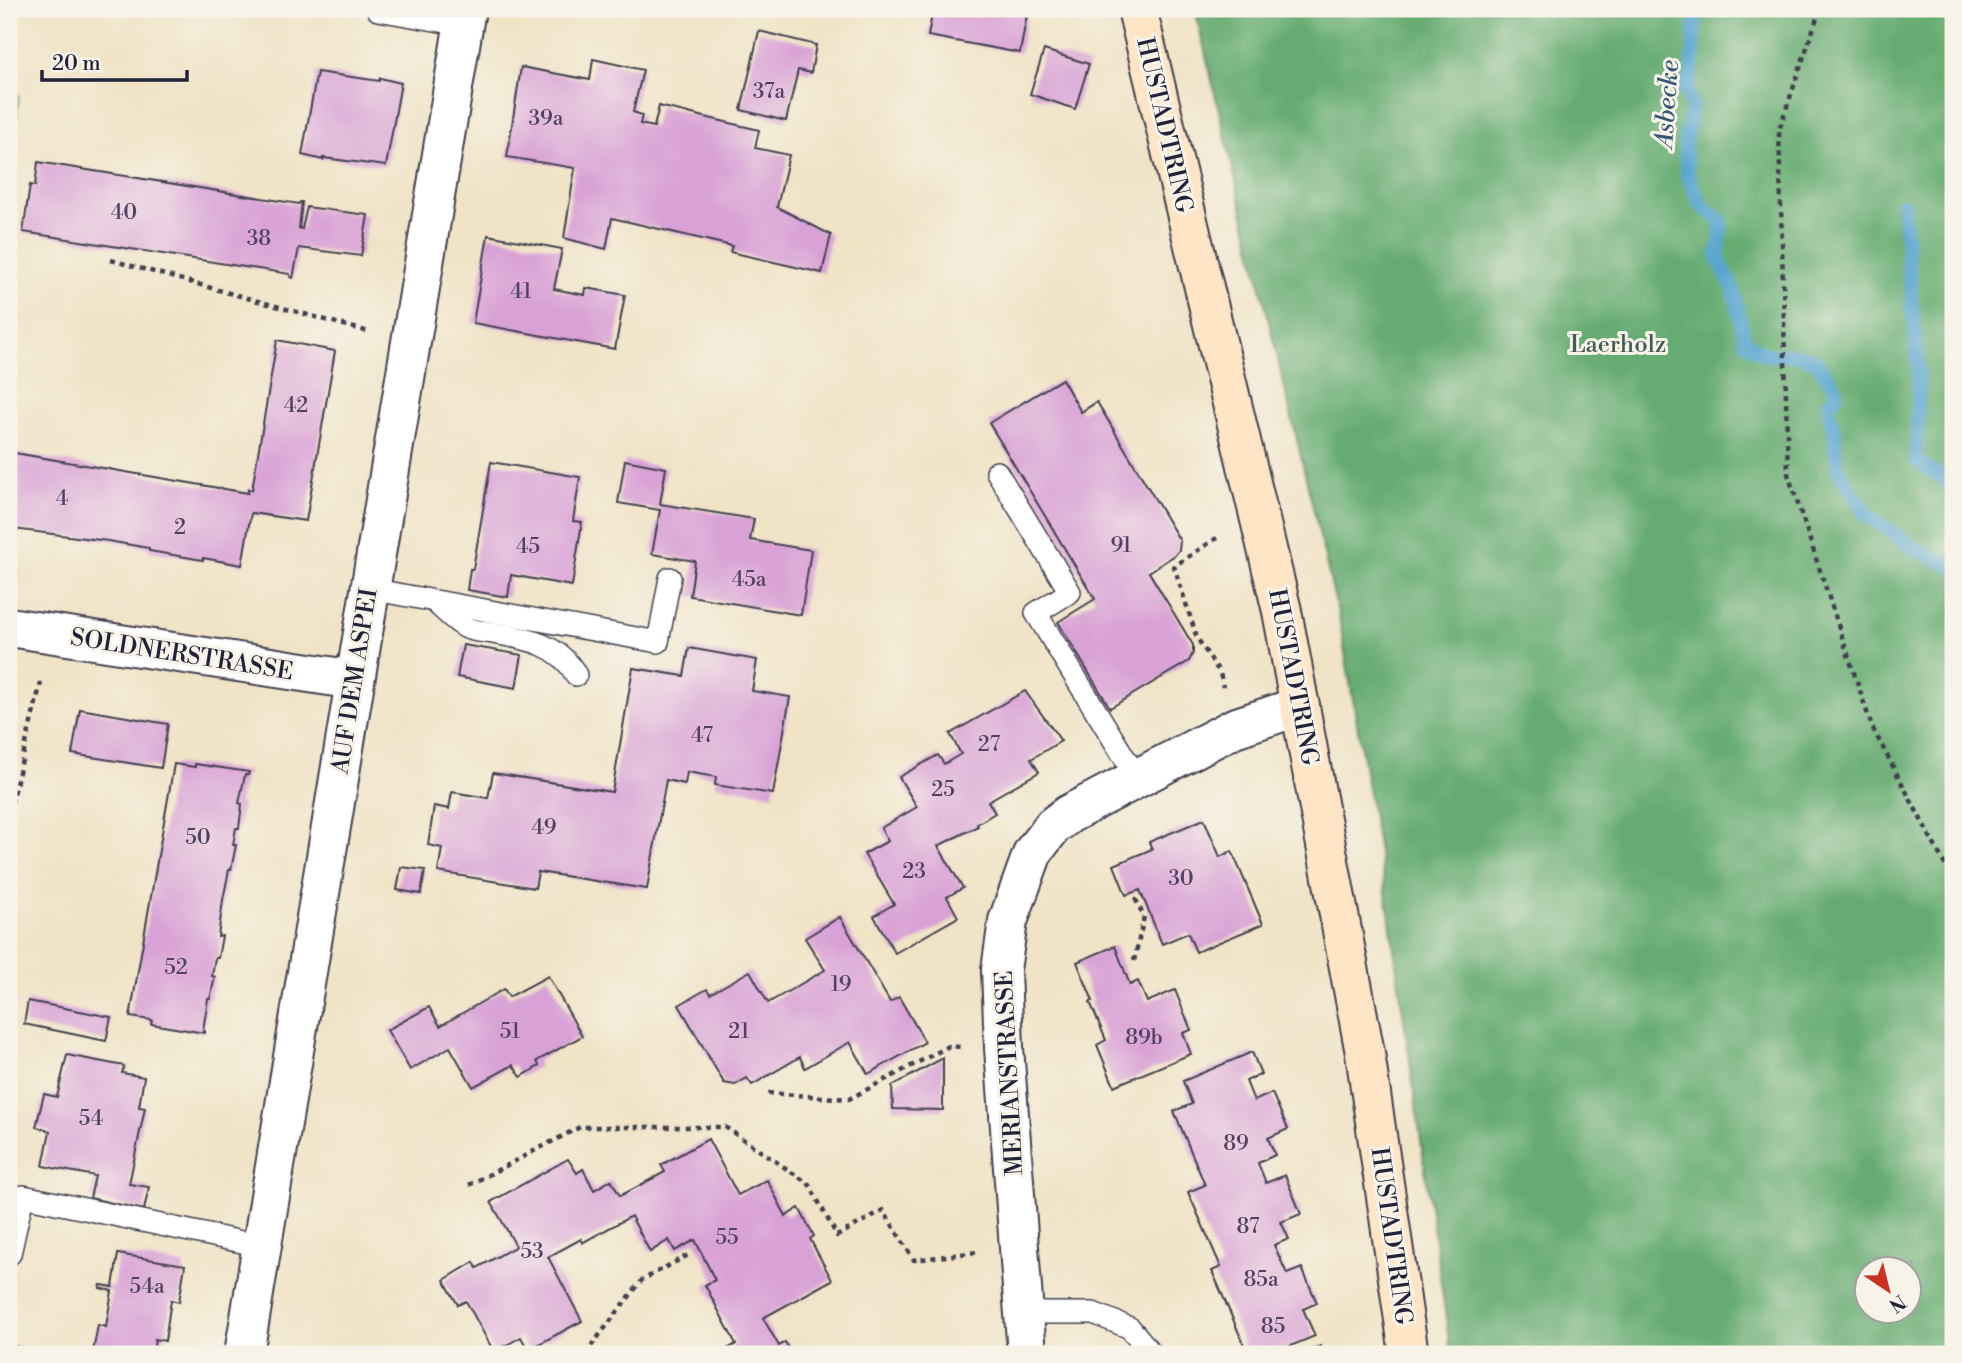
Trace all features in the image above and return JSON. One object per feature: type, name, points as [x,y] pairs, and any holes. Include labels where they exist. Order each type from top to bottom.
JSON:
[{"type":"street","name":"HUSTADTRING","points":[[1137,9],[1282,611],[1365,1053],[1409,1354]]},
{"type":"street","name":"AUF DEM ASPEI","points":[[244,1354],[464,17]]},
{"type":"street","name":"SOLDNERSTRASSE","points":[[9,627],[355,680]]},
{"type":"street","name":"MERIANSTRASSE","points":[[1027,1354],[1004,1048],[1001,970],[1008,921],[1033,852],[1053,827],[1069,814],[1234,728],[1300,706]]},
{"type":"lane","points":[[378,10],[464,17]]},
{"type":"lane","points":[[997,472],[1070,592],[1036,613],[1137,778]]},
{"type":"lane","points":[[370,590],[658,642],[670,578]]},
{"type":"lane","points":[[434,601],[467,628],[545,645],[571,664],[576,675]]},
{"type":"lane","points":[[10,1255],[23,1196],[261,1246]]},
{"type":"lane","points":[[1024,1313],[1093,1312],[1130,1328],[1152,1354]]},
{"type":"path","points":[[1820,9],[1779,130],[1788,474],[1872,727],[1953,880]]},
{"type":"path","points":[[111,260],[410,344]]},
{"type":"path","points":[[1196,552],[1174,566],[1197,638],[1220,673],[1234,728]]},
{"type":"path","points":[[9,813],[52,634]]},
{"type":"path","points":[[1134,961],[1143,917],[1136,900],[1142,897]]},
{"type":"path","points":[[768,1093],[849,1099],[949,1046],[1004,1048]]},
{"type":"path","points":[[470,1185],[580,1127],[725,1127],[809,1184],[837,1236],[883,1210],[914,1260],[1019,1246]]},
{"type":"path","points":[[585,1354],[642,1280],[690,1254]]},
{"type":"green space","name":"Laerholz","points":[[1195,9],[1953,9],[1953,1354],[1451,1354],[1388,906],[1339,617]]},
{"type":"green space","points":[[9,92],[19,96],[9,164]]},
{"type":"building","points":[[933,9],[1028,9],[1020,53],[928,36]]},
{"type":"building","points":[[759,31],[816,45],[811,73],[798,70],[786,121],[741,110]]},
{"type":"building","points":[[1044,50],[1089,64],[1075,109],[1030,94]]},
{"type":"building","points":[[593,59],[643,70],[633,112],[642,115],[640,124],[654,127],[659,106],[759,130],[755,148],[789,155],[777,207],[831,235],[822,273],[730,252],[732,246],[612,218],[606,249],[564,238],[575,168],[507,157],[521,67],[590,80]]},
{"type":"building","points":[[317,72],[379,81],[380,78],[401,83],[386,166],[323,160],[302,155]]},
{"type":"building","points":[[38,162],[299,204],[302,202],[299,228],[302,229],[307,207],[368,215],[361,256],[299,248],[293,278],[290,274],[23,232],[30,185],[35,186]]},
{"type":"building","points":[[488,235],[562,249],[554,289],[585,295],[586,288],[625,295],[615,349],[473,323]]},
{"type":"building","points":[[277,340],[335,351],[306,521],[251,513],[242,565],[149,551],[149,548],[108,541],[13,529],[14,526],[9,526],[9,452],[248,493],[248,489],[252,490]]},
{"type":"building","points":[[1062,379],[1081,412],[1097,402],[1180,541],[1175,555],[1149,572],[1193,645],[1193,653],[1189,661],[1110,708],[1058,622],[1095,599],[989,423]]},
{"type":"building","points":[[625,460],[666,468],[660,504],[754,519],[750,540],[811,550],[801,615],[690,596],[695,561],[652,554],[660,510],[618,503]]},
{"type":"building","points":[[491,462],[580,477],[573,521],[582,522],[572,586],[511,575],[508,597],[467,590]]},
{"type":"building","points":[[463,645],[522,655],[516,688],[457,677]]},
{"type":"building","points":[[689,648],[757,660],[752,691],[790,697],[773,794],[715,785],[716,777],[687,772],[685,784],[666,780],[647,889],[538,872],[535,888],[438,872],[442,848],[428,845],[434,806],[449,809],[452,792],[488,798],[493,773],[612,792],[633,668],[684,676]]},
{"type":"building","points":[[1025,691],[1061,741],[1031,759],[1039,772],[988,801],[995,813],[977,824],[978,826],[938,846],[963,888],[947,897],[958,917],[895,953],[874,916],[894,904],[864,854],[888,841],[881,828],[917,807],[899,777],[938,755],[944,764],[961,754],[950,734]]},
{"type":"building","points":[[80,709],[168,724],[161,768],[72,754]]},
{"type":"building","points":[[174,764],[195,767],[195,764],[249,772],[245,775],[239,803],[242,804],[239,828],[236,828],[233,845],[236,845],[223,900],[218,937],[222,936],[218,958],[215,958],[212,976],[215,977],[208,999],[203,1030],[205,1033],[151,1024],[152,1020],[130,1017]]},
{"type":"building","points":[[1204,819],[1220,857],[1232,851],[1263,924],[1196,952],[1188,933],[1162,944],[1140,890],[1126,895],[1114,865],[1152,849],[1149,842]]},
{"type":"building","points":[[401,867],[425,870],[421,894],[397,890]]},
{"type":"building","points":[[840,917],[890,1002],[899,997],[925,1042],[868,1074],[850,1042],[805,1068],[800,1057],[752,1085],[747,1078],[735,1085],[724,1083],[679,1005],[707,989],[710,994],[750,971],[768,1003],[825,970],[805,938]]},
{"type":"building","points":[[1115,946],[1130,985],[1138,981],[1147,1002],[1175,990],[1191,1030],[1183,1033],[1191,1054],[1114,1086],[1097,1045],[1106,1040],[1077,962]]},
{"type":"building","points":[[548,976],[582,1036],[537,1061],[539,1066],[521,1077],[513,1065],[473,1087],[450,1047],[410,1070],[387,1030],[429,1007],[440,1026],[504,989],[509,997]]},
{"type":"building","points":[[28,1001],[111,1017],[106,1041],[24,1024]]},
{"type":"building","points":[[1252,1052],[1261,1074],[1246,1081],[1254,1101],[1272,1093],[1288,1129],[1268,1138],[1275,1155],[1258,1163],[1266,1183],[1285,1175],[1301,1214],[1281,1222],[1289,1239],[1274,1245],[1287,1274],[1302,1268],[1317,1303],[1303,1309],[1315,1336],[1271,1354],[1248,1354],[1212,1271],[1221,1267],[1188,1192],[1205,1185],[1174,1111],[1192,1104],[1183,1081]]},
{"type":"building","points":[[67,1055],[124,1066],[122,1073],[144,1077],[139,1107],[145,1108],[129,1184],[149,1187],[144,1210],[90,1198],[95,1176],[43,1166],[50,1131],[36,1127],[44,1094],[57,1097]]},
{"type":"building","points":[[943,1058],[943,1110],[893,1109],[892,1086]]},
{"type":"building","points":[[708,1139],[738,1195],[767,1180],[786,1216],[799,1208],[814,1236],[810,1239],[832,1280],[763,1318],[779,1346],[785,1342],[792,1354],[718,1354],[736,1344],[705,1285],[715,1280],[695,1240],[675,1251],[669,1240],[650,1252],[631,1216],[582,1243],[581,1239],[548,1257],[582,1321],[528,1350],[521,1337],[494,1352],[466,1301],[458,1305],[444,1280],[474,1262],[477,1268],[516,1246],[491,1202],[568,1159],[577,1173],[583,1169],[594,1190],[611,1180],[620,1196],[665,1172],[661,1165]]},
{"type":"building","points":[[118,1254],[185,1265],[179,1302],[171,1300],[165,1341],[155,1339],[153,1354],[93,1352],[98,1325],[106,1327],[112,1291],[100,1288],[101,1285],[113,1287]]},
{"type":"building","points":[[9,1345],[28,1349],[26,1354],[9,1354]]},
{"type":"building","points":[[1320,1346],[1323,1354],[1301,1354]]},
{"type":"waterway","name":"Asbecke","points":[[1696,9],[1692,74],[1686,89],[1692,107],[1685,141],[1688,176],[1701,205],[1722,221],[1718,258],[1733,288],[1746,343],[1766,355],[1796,354],[1816,361],[1836,389],[1836,398],[1829,402],[1829,413],[1834,428],[1837,467],[1866,514],[1914,548],[1953,567]]},
{"type":"waterway","points":[[1903,204],[1919,375],[1916,460],[1953,486]]}]
